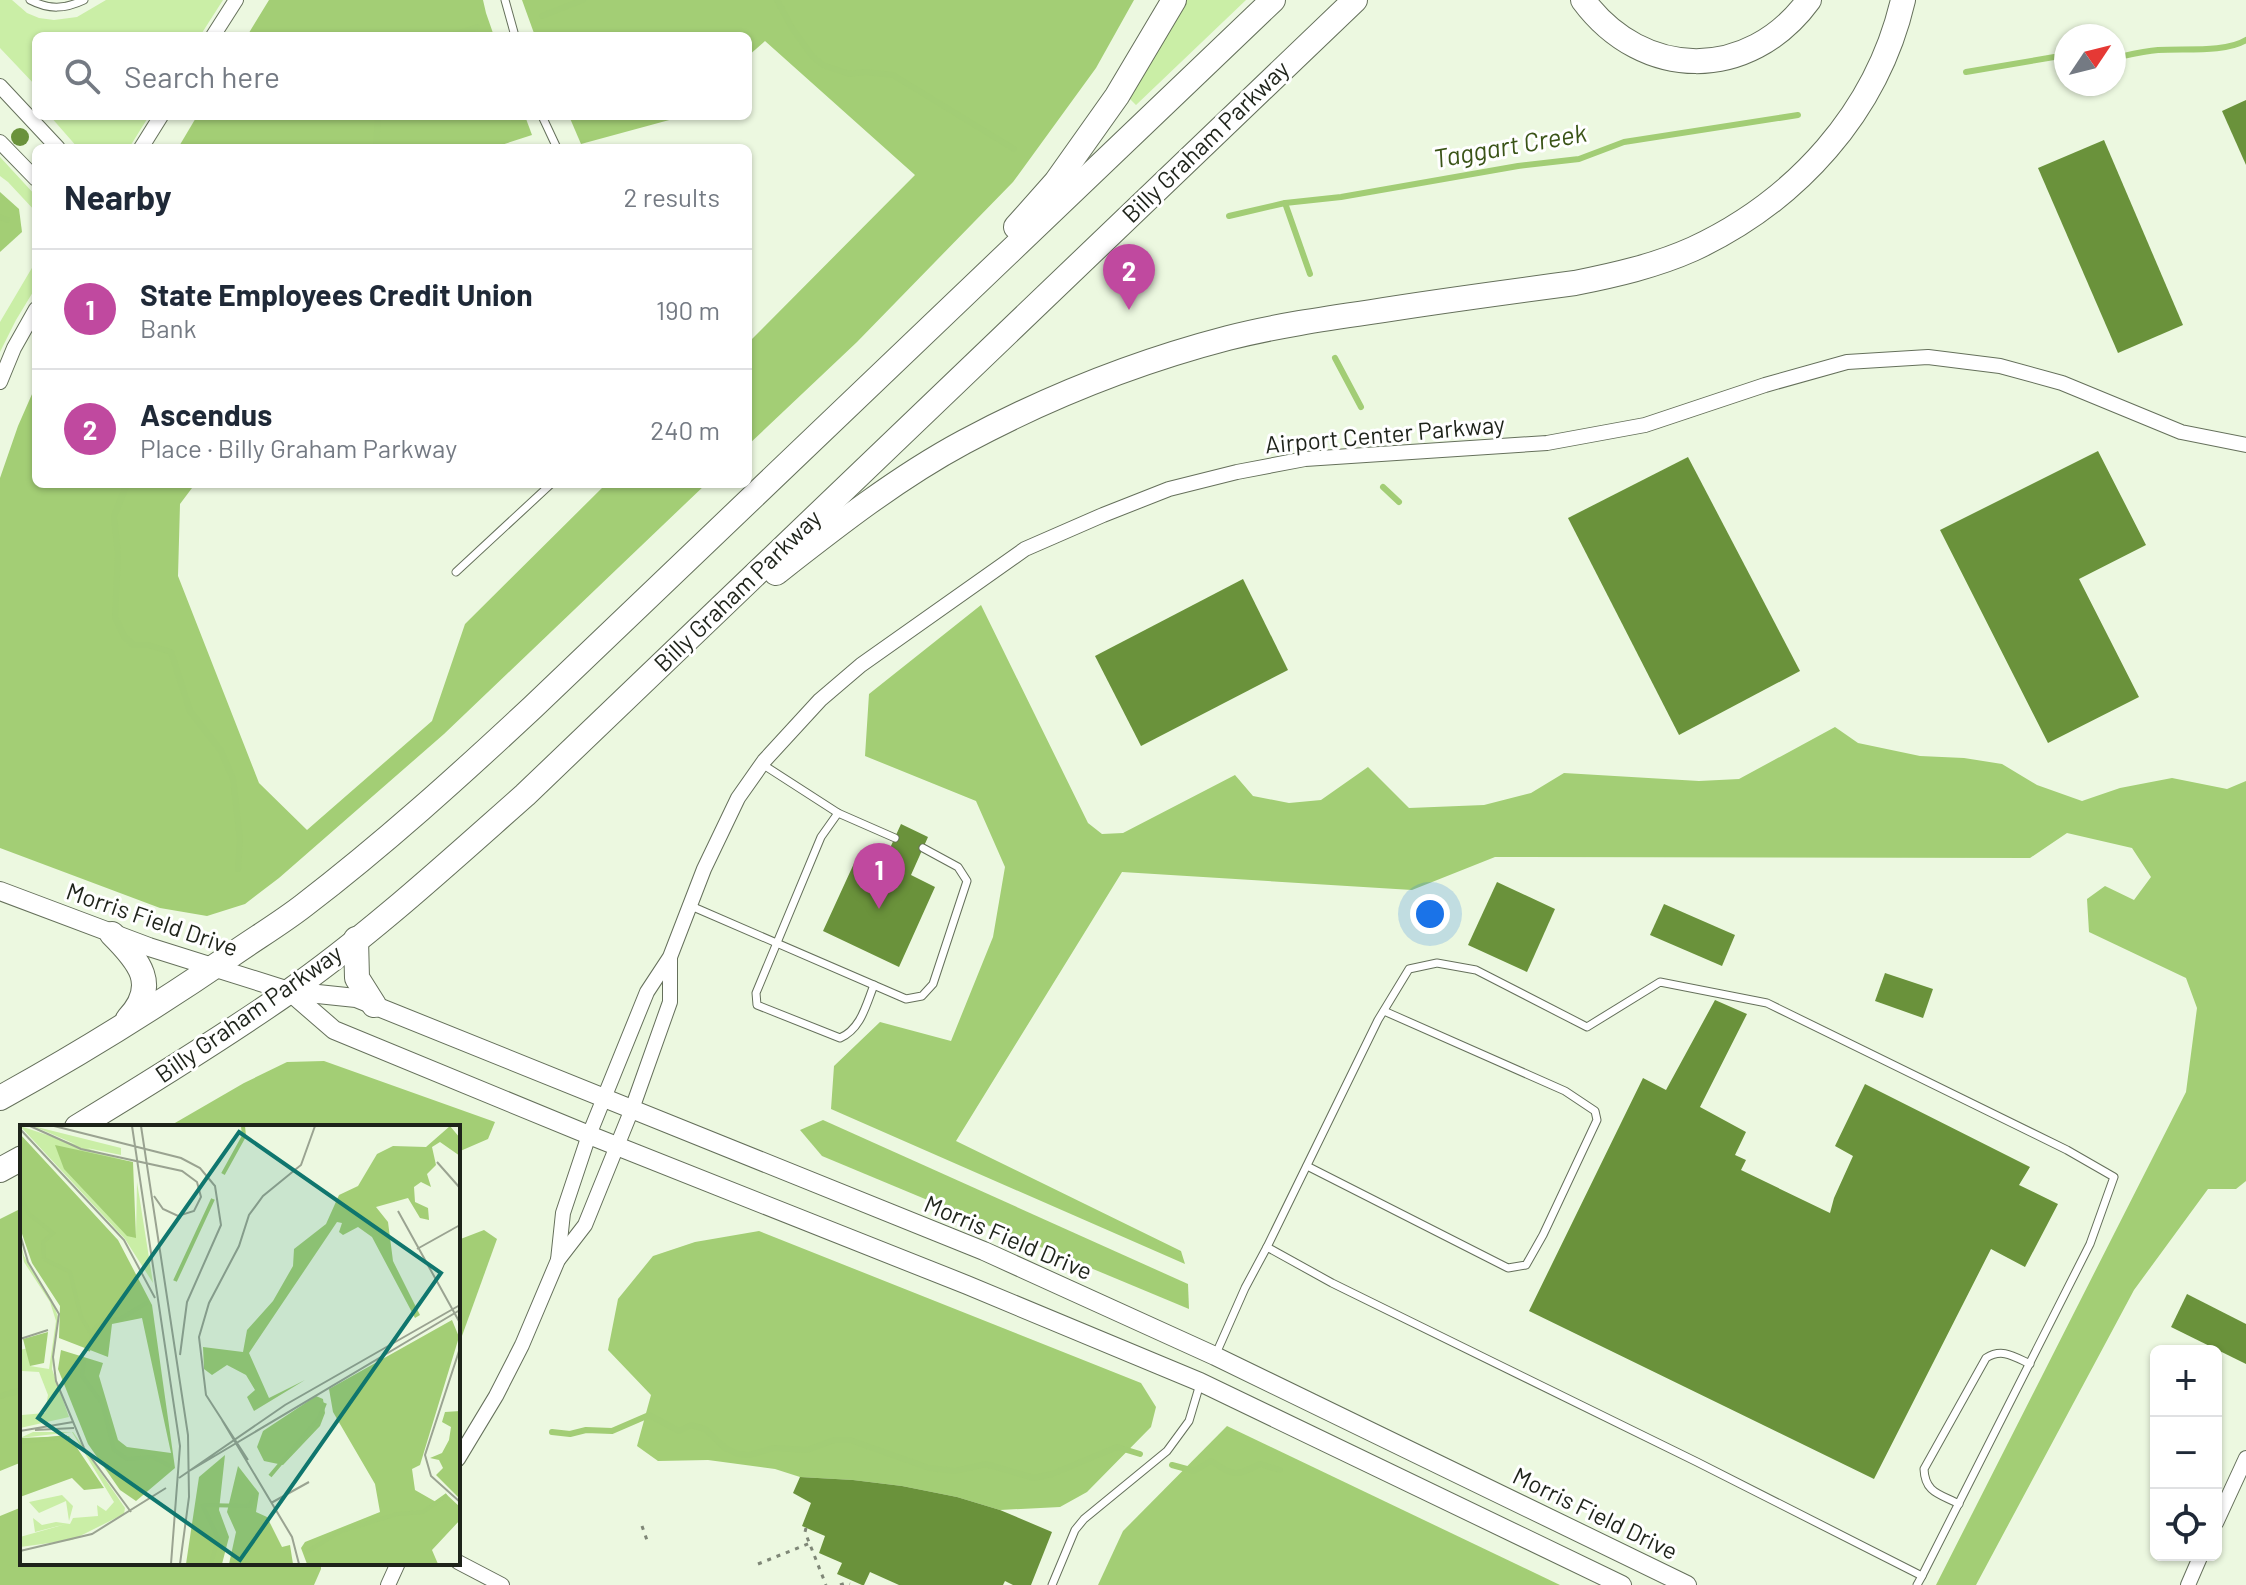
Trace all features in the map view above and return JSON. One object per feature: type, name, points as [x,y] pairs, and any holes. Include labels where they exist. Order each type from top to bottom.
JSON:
[{"type":"highway","points":[[894,360],[1056,182],[1140,60],[1174,0]]},
{"type":"highway","points":[[0,1098],[122,1025],[301,908],[457,778],[1273,0]]},
{"type":"highway","name":"Billy Graham Parkway","points":[[80,1125],[289,991],[356,939],[525,795],[1355,0]]},
{"type":"highway","points":[[1583,0],[1616,35],[1639,49],[1666,58],[1693,61],[1720,59],[1766,41],[1799,14],[1809,0]]},
{"type":"highway","points":[[679,647],[883,492],[962,443],[1034,406],[1095,381],[1230,337],[1618,274],[1692,249],[1734,228],[1793,185],[1824,153],[1851,118],[1874,80],[1903,0]]},
{"type":"highway","points":[[112,934],[132,954],[144,974],[144,994],[140,1007],[122,1025]]},
{"type":"highway","points":[[356,939],[357,978],[374,1005]]},
{"type":"highway","points":[[0,1170],[20,1159]]},
{"type":"street","points":[[216,32],[236,0]]},
{"type":"street","points":[[0,86],[54,144]]},
{"type":"street","points":[[144,144],[158,120]]},
{"type":"street","points":[[0,142],[32,175]]},
{"type":"street","points":[[0,382],[32,316]]},
{"type":"street","name":"Airport Center Parkway","points":[[558,1260],[563,1213],[589,1135],[647,992],[670,957],[704,869],[738,798],[762,764],[820,700],[861,665],[1025,549],[1169,489],[1237,472],[1305,459],[1547,443],[1645,425],[1765,385],[1847,362],[1928,357],[2000,366],[2062,383],[2181,432],[2246,445]]},
{"type":"street","name":"Morris Field Drive","points":[[0,891],[112,934],[289,991],[356,998],[984,1251],[1215,1356],[1687,1585]]},
{"type":"street","name":"Airport Center Parkway","points":[[558,1260],[585,1225],[618,1147],[670,1002],[670,957]]},
{"type":"street","name":"Morris Field Drive","points":[[289,991],[334,1030],[1200,1382],[1622,1585]]},
{"type":"street","points":[[460,1456],[522,1345],[558,1260]]},
{"type":"street","points":[[1200,1382],[1215,1356]]},
{"type":"street","points":[[2222,1510],[2246,1458]]},
{"type":"street","points":[[2188,1585],[2198,1561]]},
{"type":"street","points":[[460,1563],[502,1585]]},
{"type":"street","points":[[388,1585],[397,1565]]},
{"type":"lane","points":[[30,0],[52,8],[66,8],[84,0]]},
{"type":"lane","points":[[505,0],[514,32]]},
{"type":"lane","points":[[544,120],[555,144]]},
{"type":"lane","points":[[456,572],[547,488]]},
{"type":"lane","points":[[762,764],[838,813],[895,838]]},
{"type":"lane","points":[[838,813],[821,837],[756,993],[757,1005],[840,1038],[848,1035],[857,1025],[874,985]]},
{"type":"lane","points":[[691,906],[906,999],[922,996],[933,984],[967,881],[958,867],[923,848]]},
{"type":"lane","points":[[1215,1356],[1245,1288],[1384,1011],[1409,969],[1437,963],[1476,970],[1587,1027],[1660,982],[1767,1003],[2067,1150],[2114,1177],[2090,1244],[1917,1585]]},
{"type":"lane","points":[[1307,1166],[1508,1268],[1526,1265],[1543,1235],[1597,1120],[1595,1111],[1565,1091],[1384,1011]]},
{"type":"lane","points":[[1267,1247],[1332,1283],[1922,1576]]},
{"type":"lane","points":[[1959,1504],[1932,1490],[1924,1481],[1924,1469],[1986,1358],[2005,1352],[2030,1364]]},
{"type":"lane","points":[[1052,1585],[1075,1530],[1084,1519],[1167,1451],[1189,1421],[1200,1382]]},
{"type":"path","points":[[642,1526],[648,1543]]},
{"type":"path","points":[[806,1528],[826,1585]]},
{"type":"path","points":[[758,1564],[810,1543]]},
{"type":"path","points":[[840,1585],[850,1585]]},
{"type":"green space","points":[[0,0],[12,0],[27,13],[54,20],[77,17],[106,0],[223,0],[203,32],[32,32],[32,82],[0,48]]},
{"type":"green space","points":[[269,0],[483,0],[493,32],[249,32]]},
{"type":"green space","points":[[522,0],[1134,0],[1096,68],[1013,182],[857,342],[752,441],[752,339],[915,175],[765,41],[752,52],[752,32],[534,32]]},
{"type":"green space","points":[[1187,0],[1246,0],[1136,105],[1127,96]]},
{"type":"green space","points":[[54,120],[146,120],[132,144],[74,144]]},
{"type":"green space","points":[[195,120],[526,120],[532,135],[504,144],[180,144]]},
{"type":"green space","points":[[571,120],[669,120],[581,144]]},
{"type":"green space","points":[[0,157],[32,192],[32,208],[8,182],[0,176]]},
{"type":"green space","points":[[0,192],[19,209],[22,232],[0,252]]},
{"type":"green space","points":[[32,268],[32,294],[0,352],[0,322]]},
{"type":"green space","points":[[32,394],[32,488],[192,488],[180,504],[178,576],[259,783],[307,830],[432,721],[465,624],[602,488],[702,488],[444,734],[279,878],[245,904],[207,916],[160,908],[0,848],[0,478]]},
{"type":"green space","points":[[981,605],[1088,823],[1102,834],[1123,833],[1235,775],[1253,796],[1289,803],[1321,800],[1368,767],[1409,808],[1484,805],[1531,793],[1564,773],[1699,781],[1739,779],[1835,727],[1858,743],[1920,756],[2002,764],[2037,785],[2082,801],[2120,788],[2172,778],[2227,789],[2246,781],[2246,1181],[2236,1189],[2208,1189],[2134,1290],[1976,1585],[1936,1585],[2186,1092],[2197,1008],[2186,978],[2089,932],[2087,899],[2105,886],[2134,900],[2151,877],[2132,848],[2067,833],[2030,858],[1495,857],[1412,890],[1122,872],[956,1141],[1181,1251],[1185,1264],[831,1109],[834,1066],[880,1022],[951,1041],[993,937],[1005,867],[976,801],[865,756],[869,694]]},
{"type":"green space","points":[[324,1061],[495,1122],[488,1139],[460,1151],[460,1125],[171,1125],[287,1062]]},
{"type":"green space","points":[[823,1120],[1188,1284],[1189,1309],[822,1156],[800,1130]]},
{"type":"green space","points":[[20,1209],[20,1463],[0,1471],[0,1219]]},
{"type":"green space","points":[[484,1230],[497,1239],[460,1341],[460,1239]]},
{"type":"green space","points":[[759,1231],[1141,1383],[1156,1407],[1151,1427],[1087,1492],[1060,1507],[1000,1510],[902,1486],[800,1477],[775,1469],[708,1460],[658,1461],[637,1446],[651,1395],[608,1350],[618,1299],[653,1256],[695,1242]]},
{"type":"green space","points":[[1227,1426],[1560,1585],[1098,1585],[1123,1531]]},
{"type":"green space","points":[[20,1508],[20,1565],[321,1565],[321,1569],[314,1585],[0,1585],[0,1516]]},
{"type":"building","points":[[2246,100],[2246,165],[2222,111]]},
{"type":"building","points":[[16,128],[24,128],[29,137],[27,144],[16,146],[11,141],[11,133]]},
{"type":"building","points":[[2104,140],[2183,325],[2118,353],[2038,168]]},
{"type":"building","points":[[2098,451],[2146,545],[2079,579],[2139,697],[2048,743],[1940,530]]},
{"type":"building","points":[[1688,457],[1800,671],[1679,735],[1568,518]]},
{"type":"building","points":[[1243,579],[1288,670],[1141,746],[1095,656]]},
{"type":"building","points":[[901,824],[928,837],[911,875],[935,887],[899,967],[823,931],[856,859],[880,870]]},
{"type":"building","points":[[1497,882],[1555,909],[1527,972],[1468,945]]},
{"type":"building","points":[[1664,904],[1735,935],[1722,966],[1650,935]]},
{"type":"building","points":[[1885,973],[1933,989],[1923,1018],[1875,1001]]},
{"type":"building","points":[[1715,1000],[1747,1014],[1700,1107],[1746,1132],[1735,1155],[1746,1160],[1741,1170],[1830,1213],[1853,1156],[1835,1146],[1865,1084],[2030,1167],[2019,1185],[2058,1204],[2025,1267],[1991,1249],[1874,1479],[1529,1311],[1643,1078],[1666,1090]]},
{"type":"building","points":[[2187,1294],[2246,1324],[2246,1364],[2222,1352],[2222,1345],[2207,1345],[2171,1327]]},
{"type":"building","points":[[800,1477],[902,1486],[957,1497],[1000,1510],[1052,1532],[1031,1585],[1013,1585],[1005,1581],[1003,1585],[899,1585],[870,1572],[862,1585],[837,1574],[842,1563],[819,1553],[825,1536],[802,1526],[811,1503],[793,1493]]},
{"type":"waterway","name":"Taggart Creek","points":[[542,16],[583,0]]},
{"type":"waterway","name":"Taggart Creek","points":[[777,0],[792,28],[812,56],[823,65],[849,74],[893,75],[1014,149]]},
{"type":"waterway","name":"Taggart Creek","points":[[463,32],[477,27]]},
{"type":"waterway","name":"Taggart Creek","points":[[2126,56],[2152,51],[2227,47],[2246,40]]},
{"type":"waterway","name":"Taggart Creek","points":[[1966,72],[2054,57]]},
{"type":"waterway","name":"Taggart Creek","points":[[1229,216],[1285,203],[1579,159],[1624,142],[1798,115]]},
{"type":"waterway","name":"Taggart Creek","points":[[376,144],[378,120]]},
{"type":"waterway","points":[[1285,203],[1310,274]]},
{"type":"waterway","points":[[0,217],[7,220]]},
{"type":"waterway","points":[[1335,358],[1361,407]]},
{"type":"waterway","points":[[1383,487],[1399,502]]},
{"type":"waterway","name":"Taggart Creek","points":[[125,488],[114,516],[118,555],[115,617],[124,636],[133,645],[148,645],[171,652],[190,711],[221,751],[233,779],[240,839],[238,869]]},
{"type":"waterway","name":"Taggart Creek","points":[[0,1396],[20,1391]]},
{"type":"waterway","points":[[552,1432],[612,1431],[649,1415],[679,1431],[691,1425],[705,1429],[725,1448],[738,1454],[749,1455],[774,1448],[807,1450],[834,1440],[850,1440],[929,1468],[955,1471],[986,1464],[1034,1478],[1052,1474],[1117,1447],[1140,1454]]},
{"type":"waterway","points":[[1172,1465],[1194,1471],[1211,1461],[1235,1473],[1260,1464],[1280,1470]]},
{"type":"place","name":"Ascendus","points":[[1129,310]]},
{"type":"place","name":"State Employees Credit Union","points":[[879,909]]}]
